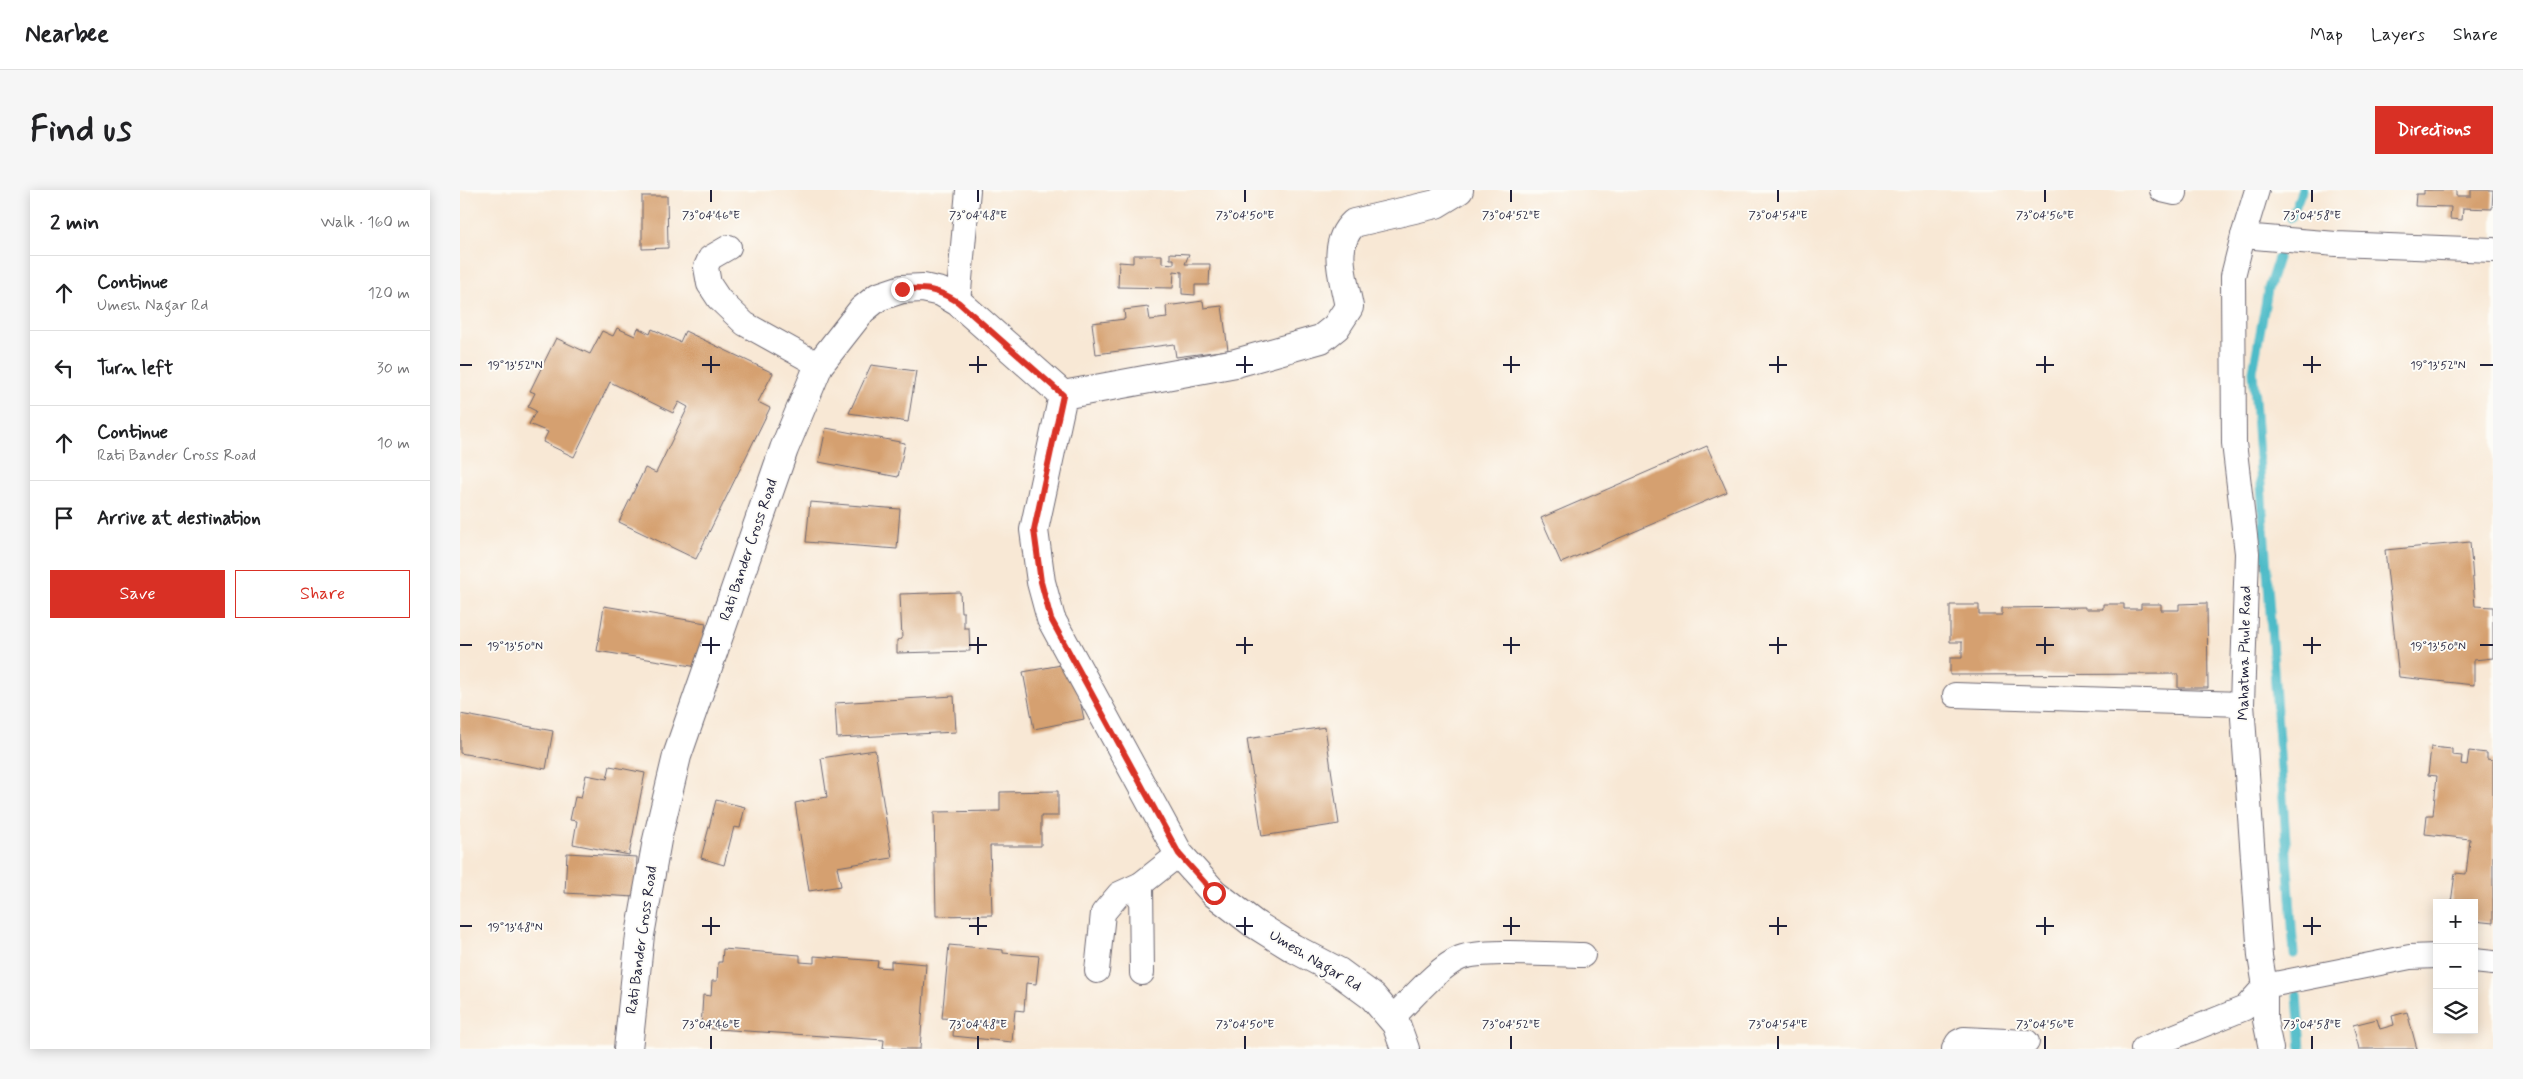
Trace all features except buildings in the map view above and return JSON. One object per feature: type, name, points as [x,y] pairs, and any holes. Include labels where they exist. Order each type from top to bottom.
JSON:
[{"type":"street","points":[[958,302],[968,190]]},
{"type":"street","points":[[1063,395],[1236,362],[1321,339],[1336,327],[1349,308],[1340,253],[1340,243],[1344,232],[1354,223],[1436,204],[1459,190]]},
{"type":"street","name":"Mahatma Phule Road","points":[[2257,190],[2233,276],[2232,352],[2234,443],[2247,553],[2242,704],[2260,956],[2265,986],[2265,1020],[2271,1049]]},
{"type":"street","points":[[2243,236],[2336,244],[2493,250]]},
{"type":"street","points":[[729,247],[710,258],[706,266],[708,284],[719,299],[746,324],[819,365]]},
{"type":"street","name":"Rati Bander Cross Road","points":[[628,1049],[640,935],[657,840],[677,756],[784,449],[819,365],[862,310],[878,297],[902,289],[923,288],[941,292],[958,302],[1063,395]]},
{"type":"street","name":"Umesh Nagar Rd","points":[[1063,395],[1034,530],[1041,582],[1051,619],[1179,854],[1214,893],[1253,923],[1293,948],[1340,972],[1373,996],[1391,1019],[1405,1049]]},
{"type":"street","points":[[1955,695],[2242,704]]},
{"type":"street","points":[[1096,971],[1103,913],[1119,894],[1141,884],[1179,854]]},
{"type":"street","points":[[1141,884],[1142,973]]},
{"type":"street","points":[[1391,1019],[1444,968],[1461,958],[1486,954],[1583,955]]},
{"type":"street","points":[[2142,1049],[2245,1008],[2265,986],[2410,957],[2433,956]]},
{"type":"street","points":[[2478,961],[2493,963]]},
{"type":"street","points":[[1954,1049],[1958,1042],[1964,1040],[2027,1042]]},
{"type":"waterway","points":[[2291,218],[2302,190]]},
{"type":"waterway","points":[[2278,258],[2268,289],[2253,371],[2294,954]]},
{"type":"waterway","points":[[2297,995],[2301,1049]]},
{"type":"route","points":[[902,289],[923,288],[941,292],[958,302],[1063,395],[1034,530],[1041,582],[1051,619],[1179,854],[1214,893]]}]
